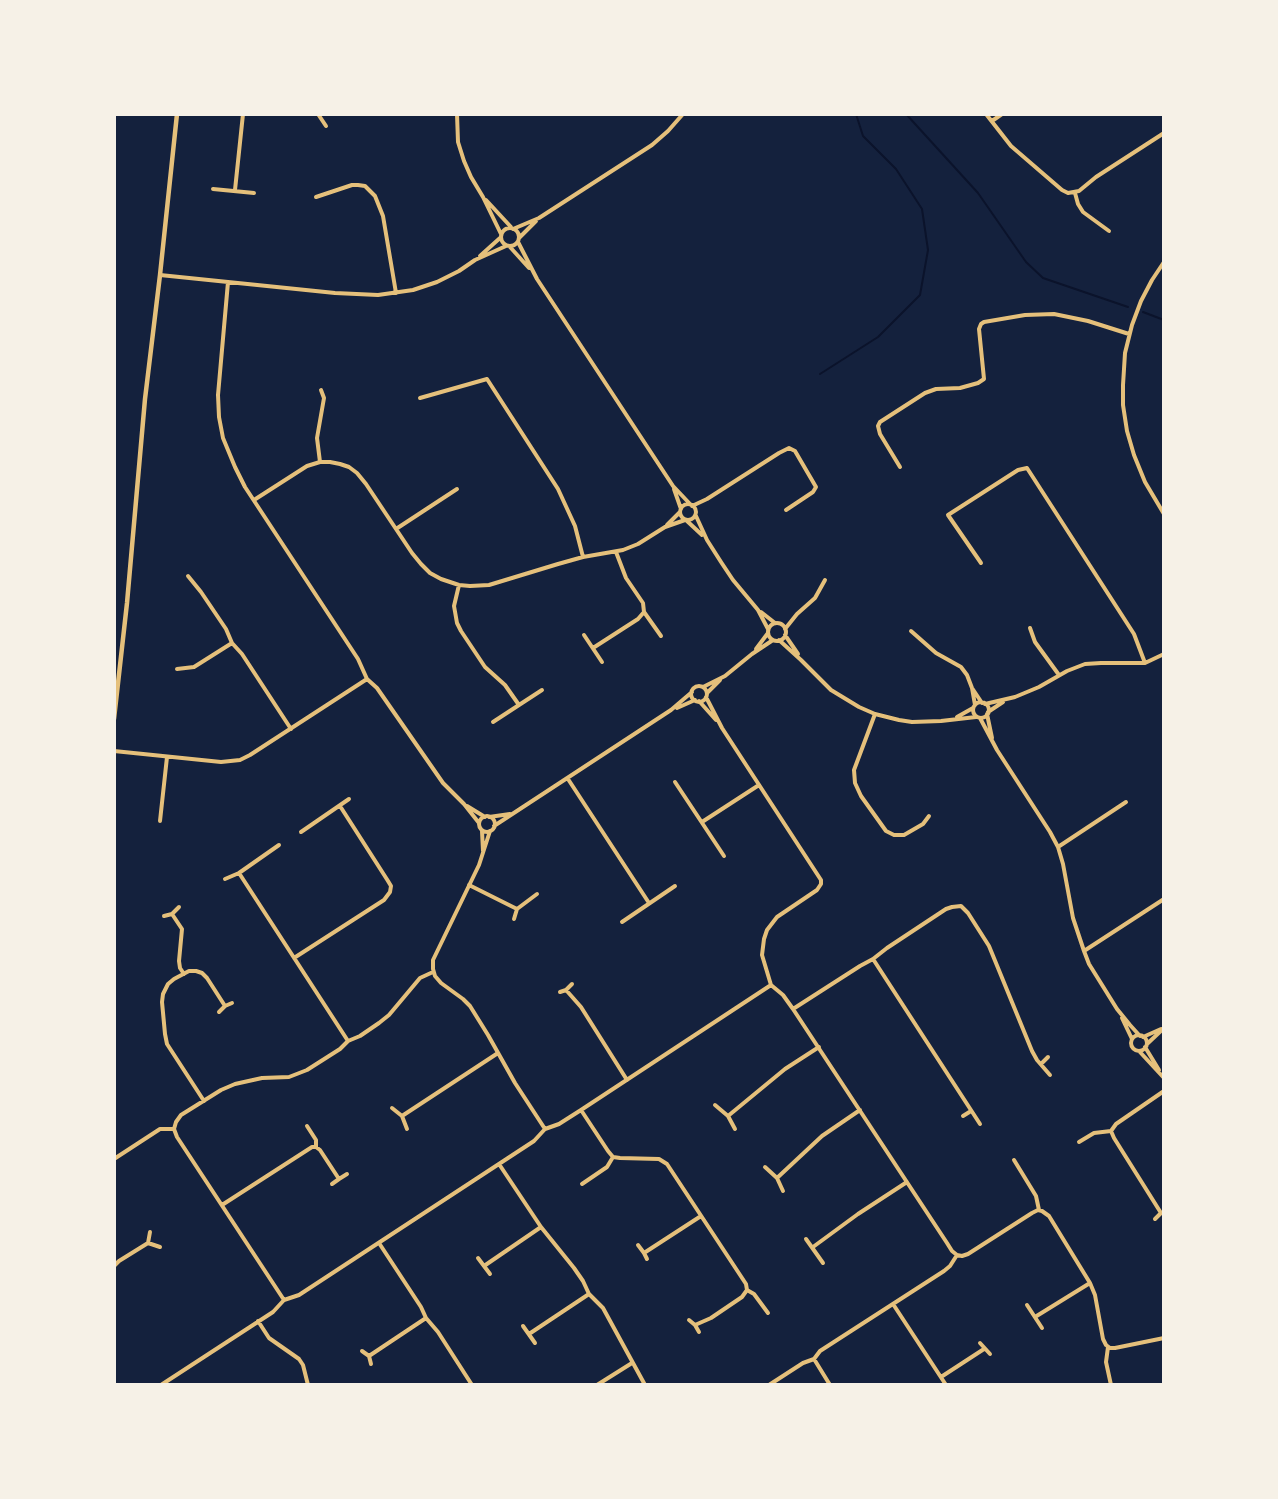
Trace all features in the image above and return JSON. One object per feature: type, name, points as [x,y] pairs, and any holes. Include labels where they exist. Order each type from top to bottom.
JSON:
[{"type":"main road","points":[[114,719],[145,399],[177,114]]},
{"type":"street","points":[[235,190],[243,114]]},
{"type":"street","points":[[318,114],[326,126]]},
{"type":"street","points":[[457,114],[460,152],[483,197],[502,243],[508,246],[533,273]]},
{"type":"street","points":[[475,261],[506,229],[512,229],[539,218],[658,140],[683,114]]},
{"type":"street","points":[[986,114],[1011,146],[1068,193],[1075,193],[1083,189],[1096,177],[1164,133]]},
{"type":"street","points":[[992,121],[1002,114]]},
{"type":"street","points":[[316,197],[352,185],[364,186],[375,196],[383,216],[396,293]]},
{"type":"street","points":[[213,189],[254,193]]},
{"type":"street","points":[[1075,193],[1083,212],[1109,231]]},
{"type":"street","points":[[483,197],[512,229],[517,231],[518,240],[533,273],[673,486],[691,505],[707,540],[733,580],[758,610],[773,640]]},
{"type":"street","points":[[160,275],[355,295],[396,293],[437,282],[508,246],[518,240],[539,218]]},
{"type":"street","points":[[1164,262],[1141,301],[1129,334],[1123,385],[1127,430],[1134,454],[1141,474],[1164,514]]},
{"type":"street","points":[[228,282],[218,381],[219,417],[231,460],[241,481],[358,659],[367,680],[377,688],[443,783],[464,804],[479,824],[482,830],[483,854]]},
{"type":"street","points":[[900,467],[880,434],[878,426],[880,422],[925,393],[936,389],[960,388],[984,379],[979,329],[984,322],[1025,315],[1054,314],[1088,321],[1129,334]]},
{"type":"street","points":[[420,398],[487,379],[558,489],[575,526],[583,557]]},
{"type":"street","points":[[320,462],[317,438],[324,399],[321,390]]},
{"type":"street","points":[[665,527],[686,505],[707,499],[789,448],[795,451],[816,487],[813,492],[786,510]]},
{"type":"street","points":[[254,500],[307,466],[320,462],[340,464],[357,473],[412,553],[430,573],[459,585],[470,586],[489,585],[583,557],[616,552],[638,544],[665,527],[692,519],[707,499]]},
{"type":"street","points":[[981,563],[948,515],[1018,470],[1027,468],[1134,634],[1144,663]]},
{"type":"street","points":[[673,486],[681,517],[707,540]]},
{"type":"street","points":[[396,530],[457,489]]},
{"type":"street","points":[[616,552],[626,578],[643,603],[644,612],[661,636]]},
{"type":"street","points":[[188,576],[218,617],[232,643],[242,654],[291,729]]},
{"type":"street","points":[[801,660],[785,635],[785,629],[814,598],[825,580]]},
{"type":"street","points":[[459,585],[454,606],[459,627],[485,667],[508,688],[519,705]]},
{"type":"street","points":[[758,610],[785,629]]},
{"type":"street","points":[[593,648],[638,619],[644,612]]},
{"type":"street","points":[[752,654],[768,631],[777,623],[797,614]]},
{"type":"street","points":[[1030,628],[1035,642],[1059,675]]},
{"type":"street","points":[[911,631],[936,653],[961,667],[967,675],[972,688],[973,713],[978,717],[1058,847],[1073,918],[1084,951],[1096,976],[1117,1009],[1132,1039],[1132,1047],[1139,1051],[1163,1077]]},
{"type":"street","points":[[584,635],[602,662]]},
{"type":"street","points":[[671,710],[703,700],[725,675],[773,640],[779,640],[785,635]]},
{"type":"street","points":[[779,640],[831,690],[875,714],[912,722],[984,718],[1006,700]]},
{"type":"street","points":[[177,669],[194,667],[232,643]]},
{"type":"street","points":[[953,719],[974,706],[1006,700],[1039,687],[1077,666],[1093,663],[1144,663],[1164,654]]},
{"type":"street","points":[[545,1129],[470,1006],[441,983],[433,972],[433,960],[494,826],[671,710],[696,687],[703,687],[725,675]]},
{"type":"street","points":[[114,751],[221,762],[234,761],[250,755],[367,680]]},
{"type":"street","points":[[703,687],[722,728],[821,882],[819,888],[777,917],[767,930],[762,955],[771,985],[783,995],[819,1047],[952,1251],[962,1256],[968,1254],[1039,1210],[1049,1216],[1095,1295],[1103,1339],[1108,1347],[1106,1362],[1111,1385]]},
{"type":"street","points":[[972,688],[988,708],[994,744]]},
{"type":"street","points":[[493,722],[543,690]]},
{"type":"street","points":[[692,692],[692,697],[722,728]]},
{"type":"street","points":[[875,714],[854,770],[858,790],[878,821],[890,833],[904,835],[923,824],[929,816]]},
{"type":"street","points":[[160,821],[167,756]]},
{"type":"street","points":[[568,779],[650,903]]},
{"type":"street","points":[[675,782],[724,856]]},
{"type":"street","points":[[702,822],[759,784]]},
{"type":"street","points":[[301,832],[349,799]]},
{"type":"street","points":[[1058,847],[1126,802]]},
{"type":"street","points":[[464,804],[493,820],[494,826]]},
{"type":"street","points":[[294,958],[384,900],[390,892],[391,886],[388,880],[340,806]]},
{"type":"street","points":[[479,824],[481,819],[487,817],[514,813]]},
{"type":"street","points":[[482,830],[490,831]]},
{"type":"street","points":[[225,879],[239,873],[279,845]]},
{"type":"street","points":[[239,873],[348,1041]]},
{"type":"street","points":[[469,885],[517,909]]},
{"type":"street","points":[[621,922],[675,886]]},
{"type":"street","points":[[514,919],[517,909],[537,894]]},
{"type":"street","points":[[1084,951],[1164,899]]},
{"type":"street","points":[[793,1009],[873,959],[946,909],[957,906],[964,908],[992,951],[1032,1051],[1050,1075]]},
{"type":"street","points":[[164,916],[172,914],[178,907]]},
{"type":"street","points":[[172,914],[182,929],[179,961],[184,974]]},
{"type":"street","points":[[873,959],[980,1124]]},
{"type":"street","points":[[204,1101],[170,1048],[165,1034],[163,994],[168,984],[193,971],[207,978],[225,1006]]},
{"type":"street","points":[[284,1300],[177,1137],[174,1129],[176,1122],[179,1117],[226,1087],[243,1081],[289,1077],[302,1073],[379,1023],[389,1015],[420,978],[433,972]]},
{"type":"street","points":[[560,992],[572,984]]},
{"type":"street","points":[[160,1385],[276,1309],[284,1300],[299,1295],[534,1141],[545,1129],[559,1124],[581,1110],[771,985]]},
{"type":"street","points":[[566,990],[584,1011],[627,1080]]},
{"type":"street","points":[[219,1012],[232,1003]]},
{"type":"street","points":[[1117,1009],[1146,1040],[1146,1046],[1163,1077]]},
{"type":"street","points":[[1132,1039],[1164,1028]]},
{"type":"street","points":[[1139,1051],[1164,1028]]},
{"type":"street","points":[[728,1116],[785,1070],[819,1047]]},
{"type":"street","points":[[402,1116],[498,1053]]},
{"type":"street","points":[[1041,1064],[1048,1057]]},
{"type":"street","points":[[1155,1219],[1162,1213],[1116,1143],[1112,1131],[1116,1124],[1164,1091]]},
{"type":"street","points":[[715,1105],[728,1116],[735,1129]]},
{"type":"street","points":[[392,1108],[402,1116],[407,1129]]},
{"type":"street","points":[[581,1110],[608,1151],[614,1156],[662,1159],[669,1166],[746,1284],[747,1290],[742,1297],[711,1318],[695,1325]]},
{"type":"street","points":[[777,1178],[813,1143],[860,1110]]},
{"type":"street","points":[[963,1116],[971,1111]]},
{"type":"street","points":[[307,1126],[316,1140],[316,1147],[339,1179]]},
{"type":"street","points":[[114,1158],[160,1130],[174,1129]]},
{"type":"street","points":[[1079,1143],[1094,1133],[1112,1131]]},
{"type":"street","points":[[222,1205],[308,1149],[316,1147]]},
{"type":"street","points":[[582,1184],[607,1167],[614,1156]]},
{"type":"street","points":[[1014,1160],[1036,1196],[1039,1210]]},
{"type":"street","points":[[499,1164],[541,1227],[584,1281],[589,1293],[603,1308],[645,1385]]},
{"type":"street","points":[[765,1167],[777,1178],[783,1191]]},
{"type":"street","points":[[332,1184],[347,1174]]},
{"type":"street","points":[[813,1247],[907,1182]]},
{"type":"street","points":[[644,1253],[701,1216]]},
{"type":"street","points":[[484,1266],[541,1227]]},
{"type":"street","points":[[114,1266],[148,1243],[150,1232]]},
{"type":"street","points":[[806,1239],[823,1263]]},
{"type":"street","points":[[148,1243],[160,1247]]},
{"type":"street","points":[[379,1243],[472,1385]]},
{"type":"street","points":[[638,1245],[647,1259]]},
{"type":"street","points":[[769,1385],[803,1363],[814,1359],[820,1351],[947,1269],[957,1255]]},
{"type":"street","points":[[478,1258],[490,1274]]},
{"type":"street","points":[[1035,1317],[1090,1283]]},
{"type":"street","points":[[747,1290],[754,1294],[768,1313]]},
{"type":"street","points":[[529,1334],[589,1293]]},
{"type":"street","points":[[893,1304],[946,1385]]},
{"type":"street","points":[[1027,1305],[1042,1328]]},
{"type":"street","points":[[369,1356],[426,1318]]},
{"type":"street","points":[[689,1320],[699,1332]]},
{"type":"street","points":[[258,1321],[269,1338],[299,1359],[303,1365],[308,1385]]},
{"type":"street","points":[[523,1326],[535,1343]]},
{"type":"street","points":[[1108,1347],[1118,1348],[1164,1338]]},
{"type":"street","points":[[980,1343],[990,1354]]},
{"type":"street","points":[[941,1377],[984,1349]]},
{"type":"street","points":[[362,1351],[369,1356],[371,1364]]},
{"type":"street","points":[[814,1359],[830,1385]]},
{"type":"street","points":[[597,1385],[632,1363]]},
{"type":"waterway","points":[[820,374],[878,337],[920,295],[928,250],[922,209],[896,169],[863,136],[856,114]]},
{"type":"waterway","points":[[906,114],[978,193],[1026,262],[1043,278],[1128,307]]},
{"type":"waterway","points":[[1143,312],[1164,320]]}]
